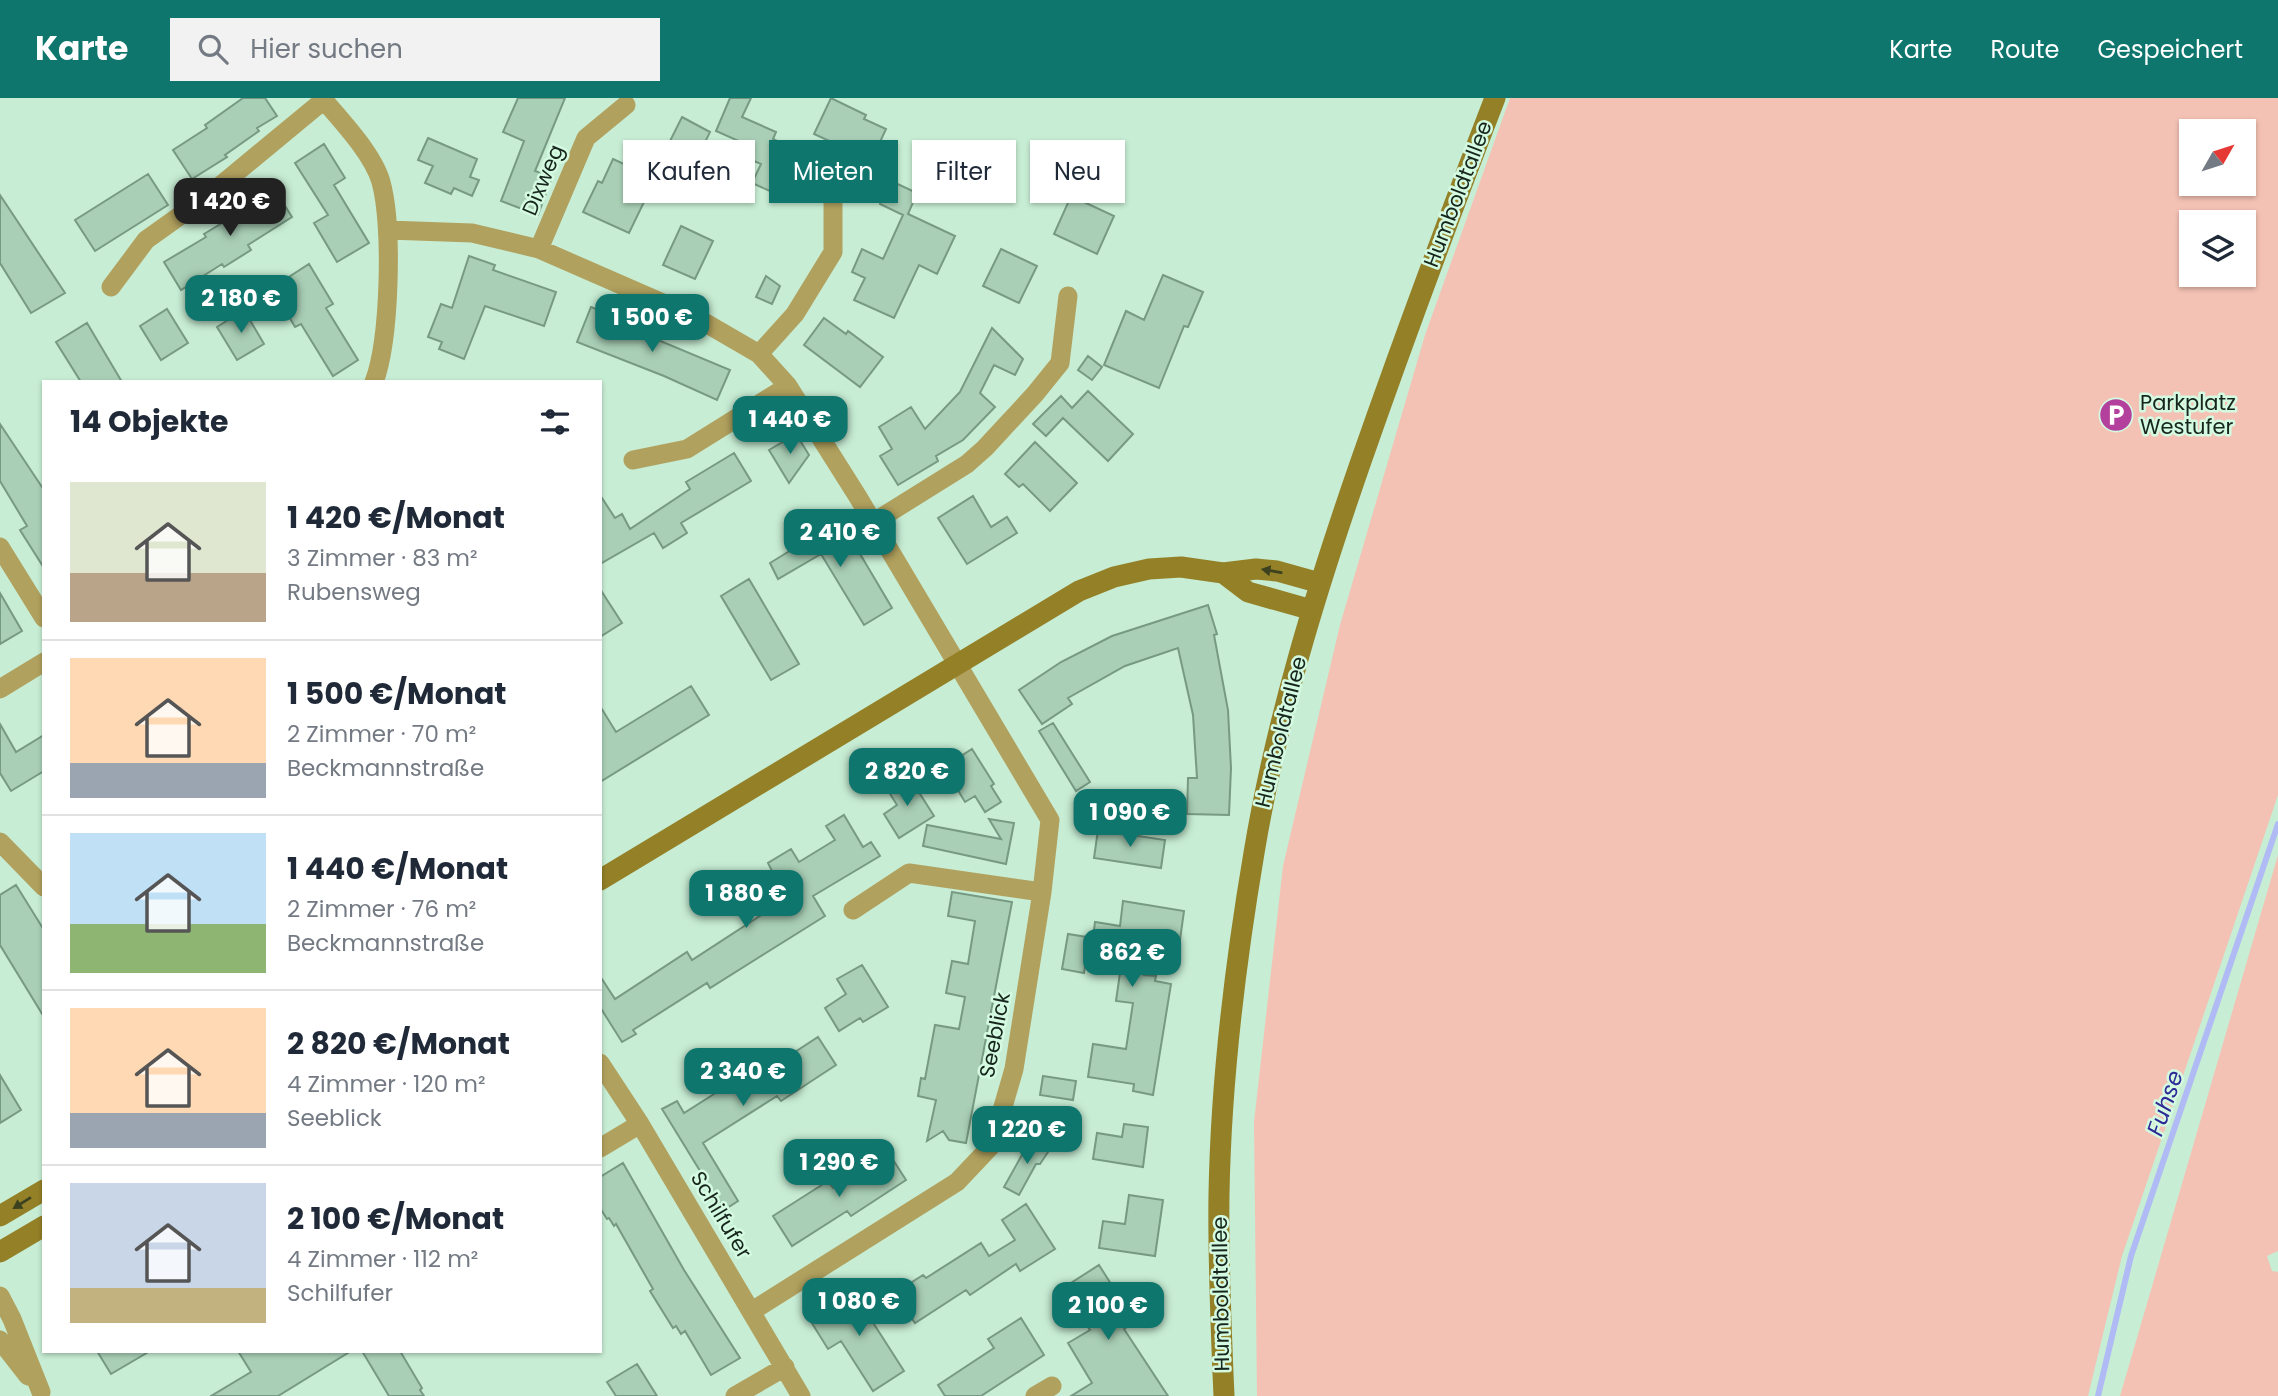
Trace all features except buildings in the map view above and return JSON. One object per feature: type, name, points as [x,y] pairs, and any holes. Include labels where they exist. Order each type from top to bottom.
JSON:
[{"type":"street","name":"Humboldtallee","points":[[1224,1396],[1219,1195],[1223,1115],[1235,979],[1254,851],[1270,774],[1320,583],[1415,304],[1495,98]]},
{"type":"street","points":[[111,287],[146,240],[209,195],[323,99],[358,140],[381,180],[388,230],[385,327],[380,365],[375,380]]},
{"type":"street","name":"Dixweg","points":[[539,249],[586,138],[626,105]]},
{"type":"street","points":[[760,354],[795,314],[833,252],[833,203]]},
{"type":"street","name":"Seeblick","points":[[388,230],[472,233],[539,249],[697,318],[760,354],[788,386],[874,522],[1050,820],[1042,892],[1014,1069],[992,1144],[957,1182],[752,1311]]},
{"type":"street","points":[[874,522],[967,464],[1035,394],[1060,363],[1068,296]]},
{"type":"street","points":[[633,460],[687,449],[788,386]]},
{"type":"street","points":[[0,547],[42,614]]},
{"type":"street","points":[[602,879],[1079,591],[1114,577],[1149,569],[1181,567],[1223,573],[1256,569],[1277,571],[1320,583]]},
{"type":"street","points":[[1223,573],[1248,592],[1312,610]]},
{"type":"street","points":[[0,689],[42,663]]},
{"type":"street","points":[[0,842],[42,885]]},
{"type":"street","points":[[853,910],[909,873],[1042,892]]},
{"type":"street","name":"Schilfufer","points":[[602,1066],[640,1124],[801,1396]]},
{"type":"street","points":[[602,1147],[640,1124]]},
{"type":"street","points":[[0,1216],[42,1191]]},
{"type":"street","points":[[0,1252],[42,1227]]},
{"type":"street","points":[[0,1296],[12,1319],[39,1395]]},
{"type":"street","points":[[0,1340],[39,1395]]},
{"type":"street","points":[[735,1396],[785,1367]]},
{"type":"shaded area","points":[[1510,98],[2278,98],[2278,795],[2122,1256],[2088,1396],[1257,1396],[1254,1122],[1283,866],[1340,625],[1425,335]]},
{"type":"shaded area","points":[[2278,855],[2278,1251],[2267,1256],[2272,1271],[2278,1272],[2278,1396],[2120,1396]]},
{"type":"waterway","name":"Fuhse","points":[[2098,1396],[2131,1256],[2278,824]]},
{"type":"place","name":"Parkplatz Westufer","points":[[2116,415]]}]
